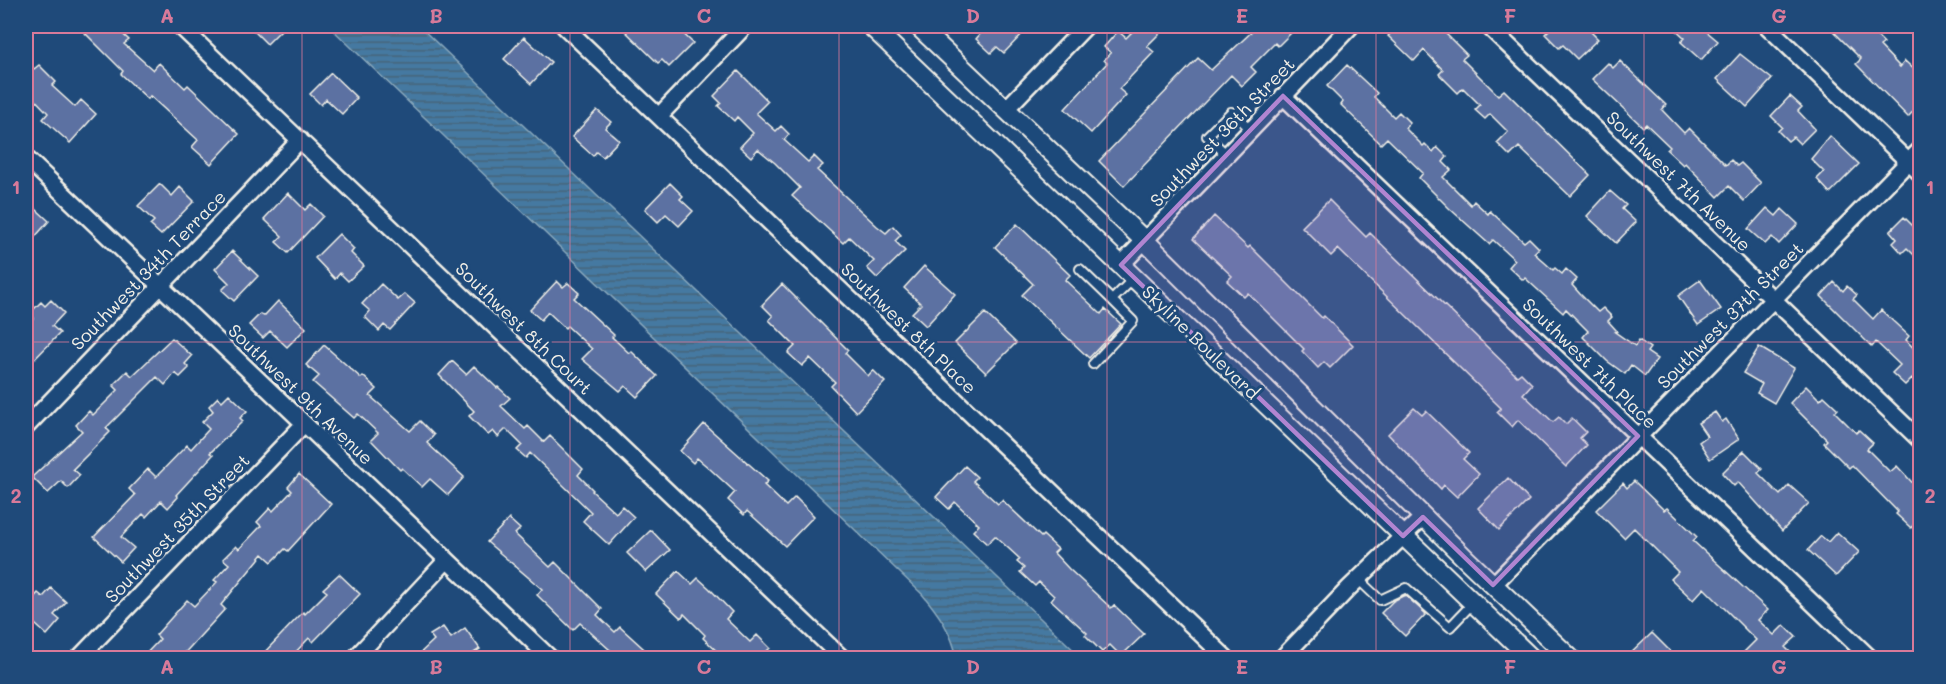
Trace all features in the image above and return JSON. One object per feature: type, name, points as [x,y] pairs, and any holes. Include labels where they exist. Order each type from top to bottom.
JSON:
[{"type":"street","name":"Southwest 8th Court","points":[[180,26],[842,658]]},
{"type":"street","name":"Southwest 8th Place","points":[[564,26],[1226,658]]},
{"type":"street","points":[[659,116],[745,26]]},
{"type":"street","name":"Skyline Boulevard","points":[[871,26],[1532,658]]},
{"type":"street","name":"Skyline Boulevard","points":[[918,26],[1145,241],[1423,517],[1570,658]]},
{"type":"street","points":[[1006,109],[1086,26]]},
{"type":"street","name":"Southwest 36th Street","points":[[1128,271],[1145,241],[1350,26]]},
{"type":"street","name":"Southwest 7th Avenue","points":[[1488,26],[1920,440]]},
{"type":"street","points":[[1767,26],[1920,173]]},
{"type":"street","name":"Southwest 7th Place","points":[[1283,96],[1870,658]]},
{"type":"street","name":"Southwest 34th Terrace","points":[[26,427],[300,140]]},
{"type":"street","name":"Southwest 37th Street","points":[[1493,585],[1920,150]]},
{"type":"street","name":"Southwest 9th Avenue","points":[[26,158],[550,658]]},
{"type":"street","name":"Southwest 35th Street","points":[[79,658],[304,424]]},
{"type":"street","points":[[1282,658],[1358,579],[1423,517]]},
{"type":"street","points":[[355,658],[446,561]]},
{"type":"lane","points":[[1227,155],[1207,136],[1231,112],[1251,129]]},
{"type":"lane","points":[[1080,269],[1133,321],[1094,364]]},
{"type":"lane","points":[[1112,300],[1128,271]]},
{"type":"lane","points":[[1358,579],[1380,600],[1406,588],[1450,627],[1473,603]]},
{"type":"highlighted area","points":[[1283,96],[1638,436],[1493,585],[1423,517],[1403,536],[1121,265]]},
{"type":"water","points":[[329,26],[419,26],[1082,658],[957,658],[944,624],[922,594]]},
{"type":"building","points":[[93,26],[114,26],[129,40],[124,44],[153,70],[159,63],[185,88],[188,85],[239,134],[211,164],[192,147],[198,140],[150,96],[148,99],[121,74],[123,71],[85,33]]},
{"type":"building","points":[[249,26],[285,26],[267,44]]},
{"type":"building","points":[[620,26],[675,26],[693,43],[669,67],[662,60],[658,63]]},
{"type":"building","points":[[974,26],[1019,26],[1025,31],[1004,53],[997,47],[991,53],[976,39],[981,33]]},
{"type":"building","points":[[1138,26],[1167,26],[1147,46],[1154,52],[1119,89],[1126,95],[1091,133],[1065,109],[1107,63],[1104,60],[1111,53],[1104,47],[1118,31],[1126,38]]},
{"type":"building","points":[[1258,26],[1298,26],[1278,46],[1275,43],[1251,67],[1256,72],[1242,86],[1231,75],[1124,186],[1099,161],[1198,58],[1211,70]]},
{"type":"building","points":[[1398,26],[1413,26],[1419,31],[1424,26],[1438,26],[1467,55],[1462,59],[1498,95],[1504,90],[1590,175],[1570,196],[1519,147],[1510,156],[1497,143],[1508,132],[1490,114],[1485,119],[1475,110],[1480,105],[1463,88],[1458,93],[1439,74],[1443,70],[1424,50],[1414,61],[1388,36]]},
{"type":"building","points":[[1553,26],[1585,26],[1598,39],[1577,59],[1563,45],[1559,48],[1545,34]]},
{"type":"building","points":[[1672,26],[1700,26],[1718,41],[1701,60],[1681,42],[1685,38]]},
{"type":"building","points":[[1828,26],[1857,26],[1866,35],[1871,30],[1884,43],[1880,46],[1900,67],[1905,61],[1920,75],[1920,104],[1908,117],[1856,64],[1861,59]]},
{"type":"building","points":[[524,37],[551,62],[531,84],[504,59]]},
{"type":"building","points":[[1740,54],[1772,79],[1747,107],[1717,79]]},
{"type":"building","points":[[26,61],[34,69],[39,65],[56,82],[52,86],[75,107],[81,100],[96,114],[70,143],[43,119],[48,113],[26,90]]},
{"type":"building","points":[[1620,61],[1666,105],[1662,110],[1684,133],[1689,128],[1726,165],[1731,160],[1737,166],[1741,163],[1761,183],[1744,201],[1729,186],[1718,197],[1685,163],[1683,165],[1667,150],[1670,147],[1646,124],[1643,127],[1592,79],[1608,63],[1613,68]]},
{"type":"building","points":[[1347,65],[1377,93],[1374,97],[1394,117],[1399,112],[1410,123],[1405,128],[1423,146],[1425,144],[1433,152],[1437,147],[1447,157],[1443,162],[1451,170],[1443,177],[1471,205],[1474,201],[1488,214],[1490,211],[1524,242],[1529,238],[1539,248],[1534,253],[1553,270],[1555,268],[1562,274],[1566,269],[1577,279],[1572,285],[1580,294],[1598,312],[1603,308],[1612,317],[1608,321],[1617,331],[1615,332],[1635,346],[1639,340],[1650,348],[1647,352],[1657,359],[1645,376],[1631,365],[1625,374],[1607,361],[1583,337],[1588,331],[1566,309],[1563,313],[1525,278],[1523,280],[1509,267],[1515,260],[1493,240],[1489,244],[1449,208],[1419,178],[1423,173],[1387,138],[1381,144],[1341,105],[1343,102],[1327,86]]},
{"type":"building","points":[[738,71],[768,101],[756,113],[776,131],[781,126],[789,134],[784,140],[808,162],[814,156],[823,165],[817,170],[877,226],[886,233],[893,226],[901,235],[895,241],[905,251],[877,278],[867,268],[874,261],[849,237],[843,243],[792,196],[800,188],[775,163],[758,149],[751,157],[740,147],[753,133],[737,117],[734,121],[718,106],[721,103],[714,96]]},
{"type":"building","points":[[331,73],[357,98],[342,114],[326,99],[321,105],[310,94]]},
{"type":"building","points":[[1790,96],[1802,107],[1798,111],[1815,129],[1800,144],[1793,137],[1788,141],[1778,131],[1782,127],[1771,116]]},
{"type":"building","points":[[597,110],[611,122],[605,128],[619,140],[603,157],[596,152],[593,156],[572,137]]},
{"type":"building","points":[[1830,136],[1859,164],[1830,193],[1817,179],[1824,172],[1811,159]]},
{"type":"building","points":[[670,183],[683,196],[680,199],[693,211],[679,226],[666,214],[658,222],[645,209]]},
{"type":"building","points":[[160,184],[172,196],[180,187],[194,201],[161,235],[150,225],[154,221],[138,206]]},
{"type":"building","points":[[1610,191],[1626,205],[1622,209],[1636,222],[1616,243],[1587,216]]},
{"type":"building","points":[[288,193],[305,210],[311,204],[323,216],[288,253],[276,242],[282,236],[264,219]]},
{"type":"building","points":[[26,200],[49,221],[26,247]]},
{"type":"building","points":[[1329,200],[1366,237],[1370,233],[1517,376],[1521,373],[1532,384],[1523,394],[1553,422],[1559,417],[1566,424],[1572,418],[1586,432],[1580,438],[1587,445],[1566,467],[1518,420],[1512,427],[1497,412],[1501,408],[1338,249],[1331,256],[1302,227]]},
{"type":"building","points":[[1767,208],[1776,216],[1782,209],[1798,224],[1779,244],[1772,237],[1765,244],[1748,229]]},
{"type":"building","points":[[1214,216],[1248,248],[1250,246],[1322,318],[1324,316],[1353,345],[1330,368],[1324,362],[1318,368],[1302,351],[1304,349],[1248,293],[1244,297],[1227,281],[1232,276],[1193,239]]},
{"type":"building","points":[[1904,217],[1915,228],[1920,223],[1920,250],[1915,256],[1907,248],[1902,253],[1893,243],[1897,239],[1890,231]]},
{"type":"building","points":[[1017,224],[1070,275],[1065,280],[1101,314],[1105,309],[1121,324],[1089,358],[1022,295],[1033,284],[995,247]]},
{"type":"building","points":[[339,234],[354,249],[351,253],[364,266],[348,281],[340,273],[335,279],[315,258]]},
{"type":"building","points":[[232,251],[258,276],[234,301],[222,290],[229,283],[215,269]]},
{"type":"building","points":[[924,266],[955,294],[926,326],[912,313],[921,304],[904,288]]},
{"type":"building","points":[[1700,280],[1721,309],[1698,325],[1678,296]]},
{"type":"building","points":[[557,281],[563,287],[568,283],[579,293],[574,298],[614,335],[612,337],[629,353],[631,351],[657,376],[637,397],[625,386],[620,391],[582,359],[592,349],[567,326],[565,328],[548,312],[541,320],[530,310]]},
{"type":"building","points":[[1834,282],[1843,291],[1847,286],[1857,295],[1853,299],[1873,319],[1881,310],[1909,336],[1906,340],[1920,355],[1920,386],[1912,378],[1905,385],[1892,373],[1900,365],[1876,342],[1872,347],[1821,296]]},
{"type":"building","points":[[381,284],[398,300],[405,294],[415,303],[390,330],[384,325],[379,331],[365,317],[370,311],[362,304]]},
{"type":"building","points":[[782,284],[848,350],[845,353],[868,376],[873,370],[885,382],[856,412],[831,386],[835,382],[810,358],[802,366],[788,353],[795,346],[769,320],[773,316],[762,305]]},
{"type":"building","points":[[51,300],[64,313],[52,326],[60,333],[26,368],[26,327],[34,318],[29,314],[41,302],[45,306]]},
{"type":"building","points":[[278,301],[306,328],[287,347],[270,331],[263,338],[249,325],[260,314],[264,316]]},
{"type":"building","points":[[985,313],[1016,343],[986,373],[955,343]]},
{"type":"building","points":[[172,338],[192,356],[185,364],[189,368],[180,377],[175,373],[165,385],[157,377],[106,428],[110,432],[73,469],[80,475],[68,488],[61,481],[48,493],[32,477],[82,431],[76,425],[89,411],[93,415],[118,390],[113,385],[127,371],[132,376]]},
{"type":"building","points":[[324,345],[377,389],[370,396],[410,431],[420,421],[434,435],[427,443],[464,477],[448,495],[430,479],[422,487],[402,468],[400,470],[371,440],[378,433],[358,414],[354,418],[313,382],[319,376],[306,365]]},
{"type":"building","points":[[1759,347],[1794,368],[1774,403],[1757,393],[1762,384],[1743,373]]},
{"type":"building","points":[[452,361],[466,374],[474,366],[510,398],[501,406],[525,429],[528,426],[544,442],[550,436],[583,469],[578,475],[592,491],[616,513],[622,506],[634,517],[609,545],[583,521],[591,512],[530,453],[526,458],[517,450],[522,445],[506,429],[498,437],[493,431],[488,435],[469,416],[474,411],[439,375]]},
{"type":"building","points":[[1806,386],[1820,400],[1824,396],[1838,409],[1835,412],[1856,433],[1859,430],[1873,443],[1867,449],[1890,472],[1897,466],[1920,491],[1920,528],[1915,523],[1911,528],[1896,514],[1898,512],[1852,465],[1849,468],[1824,443],[1827,440],[1790,403]]},
{"type":"building","points":[[229,394],[247,411],[240,418],[243,421],[210,453],[213,455],[176,495],[178,497],[168,508],[161,501],[146,517],[143,514],[121,537],[134,548],[121,562],[94,537],[135,495],[129,489],[148,469],[156,477],[187,445],[191,449],[209,429],[202,422],[213,411],[209,406],[218,397],[222,401]]},
{"type":"building","points":[[1414,408],[1422,415],[1426,411],[1469,453],[1463,459],[1479,474],[1457,497],[1444,485],[1441,489],[1388,434]]},
{"type":"building","points":[[1715,412],[1722,422],[1726,419],[1739,439],[1710,459],[1699,442],[1707,436],[1698,423]]},
{"type":"building","points":[[704,424],[768,481],[764,485],[786,506],[795,497],[814,516],[785,546],[747,511],[744,515],[728,500],[735,492],[710,469],[697,458],[693,463],[680,451]]},
{"type":"building","points":[[1744,451],[1762,469],[1758,473],[1780,495],[1789,485],[1809,503],[1782,531],[1738,482],[1734,486],[1722,473]]},
{"type":"building","points":[[965,466],[977,477],[973,481],[998,504],[1002,500],[1041,537],[1043,535],[1058,549],[1054,553],[1069,569],[1111,608],[1114,605],[1144,634],[1121,656],[1110,645],[1102,652],[1085,635],[1087,633],[1051,600],[1054,596],[1039,582],[1035,586],[1020,572],[1024,568],[1017,562],[1020,559],[995,536],[987,544],[973,531],[979,525],[955,502],[949,509],[936,497]]},
{"type":"building","points":[[299,474],[331,504],[288,551],[285,549],[272,562],[263,554],[221,605],[225,609],[180,658],[142,658],[160,639],[156,635],[187,600],[194,606],[217,582],[214,580],[229,564],[223,559],[236,546],[239,549],[261,526],[257,522],[270,508],[273,511],[292,491],[288,487]]},
{"type":"building","points":[[1508,478],[1529,500],[1499,530],[1478,508]]},
{"type":"building","points":[[1634,481],[1664,510],[1667,508],[1697,537],[1693,541],[1768,610],[1758,620],[1774,635],[1784,625],[1796,637],[1785,647],[1796,658],[1748,658],[1743,653],[1756,640],[1704,588],[1693,600],[1671,579],[1678,572],[1634,528],[1624,538],[1596,510],[1623,483],[1627,488]]},
{"type":"building","points":[[509,519],[520,529],[515,534],[550,567],[555,562],[602,609],[597,615],[615,632],[620,627],[654,658],[619,658],[580,623],[573,630],[537,595],[542,589],[487,542]]},
{"type":"building","points":[[651,530],[670,550],[646,572],[627,553]]},
{"type":"building","points":[[1837,532],[1859,552],[1836,576],[1808,550],[1821,536],[1828,542]]},
{"type":"building","points":[[678,571],[692,584],[698,578],[709,588],[732,612],[726,619],[750,642],[757,635],[770,648],[760,658],[724,658],[703,638],[705,635],[684,614],[681,618],[656,594]]},
{"type":"building","points":[[339,574],[360,594],[313,642],[309,638],[290,658],[259,658],[303,612],[305,614],[327,592],[323,589]]},
{"type":"building","points":[[51,588],[66,602],[54,615],[60,620],[47,635],[26,616],[33,607],[29,603],[38,593],[43,597]]},
{"type":"building","points":[[1405,595],[1426,614],[1405,636],[1381,613],[1393,601]]},
{"type":"building","points":[[443,627],[451,638],[465,628],[480,649],[466,658],[415,658],[434,640],[430,635]]},
{"type":"building","points":[[1652,633],[1677,658],[1626,658]]}]
